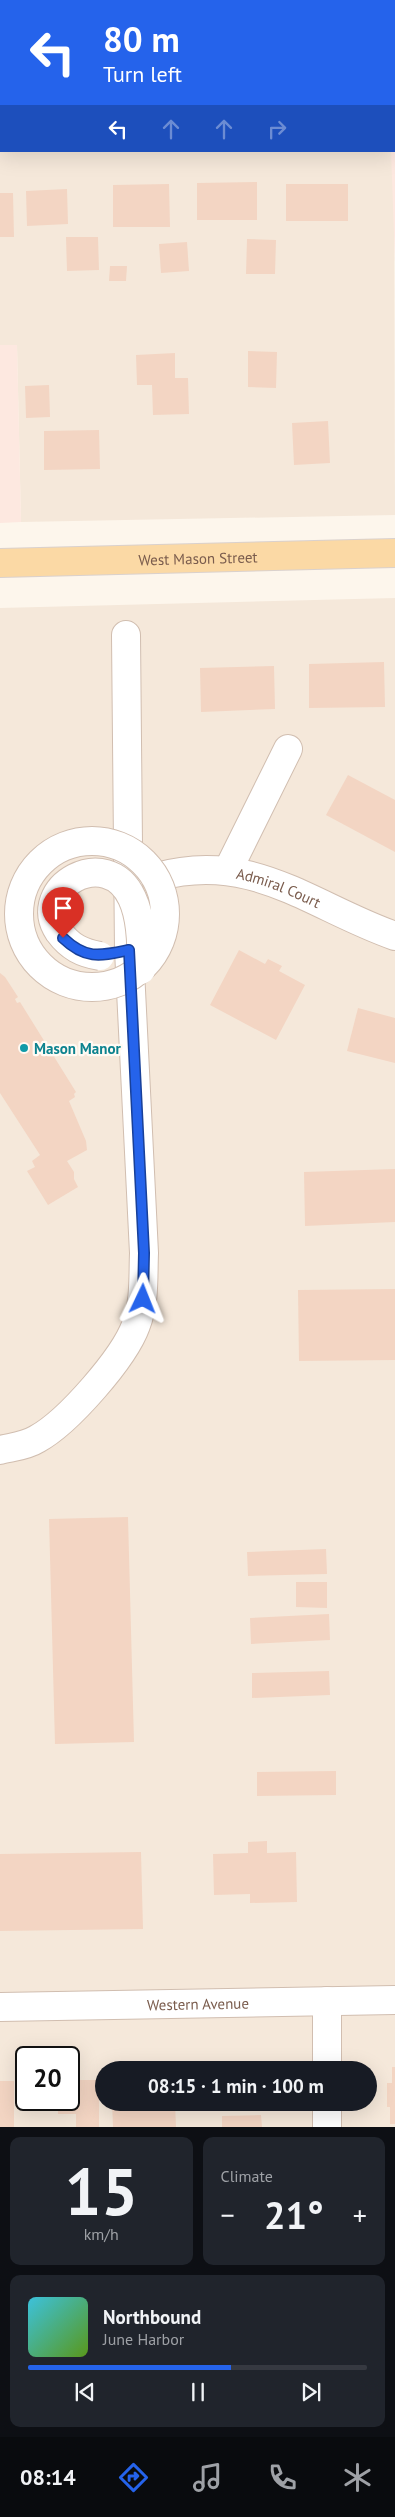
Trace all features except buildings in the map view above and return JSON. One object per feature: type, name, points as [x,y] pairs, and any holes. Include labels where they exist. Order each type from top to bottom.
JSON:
[{"type":"main road","name":"West Mason Street","points":[[0,563],[395,553]]},
{"type":"street","points":[[0,1450],[35,1440],[53,1428],[95,1384],[124,1349],[136,1324],[143,1299],[144,1253],[126,635]]},
{"type":"street","points":[[228,870],[288,749]]},
{"type":"street","points":[[100,840],[123,846],[168,874],[166,926],[157,950],[135,960],[119,982],[94,987],[70,984],[47,972],[30,953],[20,932],[18,908],[24,886],[36,866],[54,850],[76,841],[100,840]]},
{"type":"street","name":"Admiral Court","points":[[168,874],[228,870],[272,881],[306,895],[363,925],[395,936]]},
{"type":"street","points":[[88,872],[112,875],[122,883],[132,897],[138,915],[135,960],[85,954],[71,946],[57,928],[53,914],[54,902],[65,884],[88,872]]},
{"type":"street","name":"Western Avenue","points":[[0,2007],[395,2000]]},
{"type":"street","points":[[326,2001],[326,2061]]},
{"type":"street","points":[[326,2111],[326,2127]]},
{"type":"shaded area","points":[[0,152],[394,152],[395,515],[21,522],[17,345],[0,345]]},
{"type":"shaded area","points":[[391,152],[395,152],[395,262]]},
{"type":"shaded area","points":[[0,345],[17,345],[21,522],[0,523]]},
{"type":"shaded area","points":[[395,598],[395,2127],[0,2127],[0,608]]},
{"type":"place","name":"Mason Manor","points":[[24,1048]]},
{"type":"route","points":[[63,938],[71,946],[85,954],[100,956],[129,950],[144,1253],[143,1299]]}]
